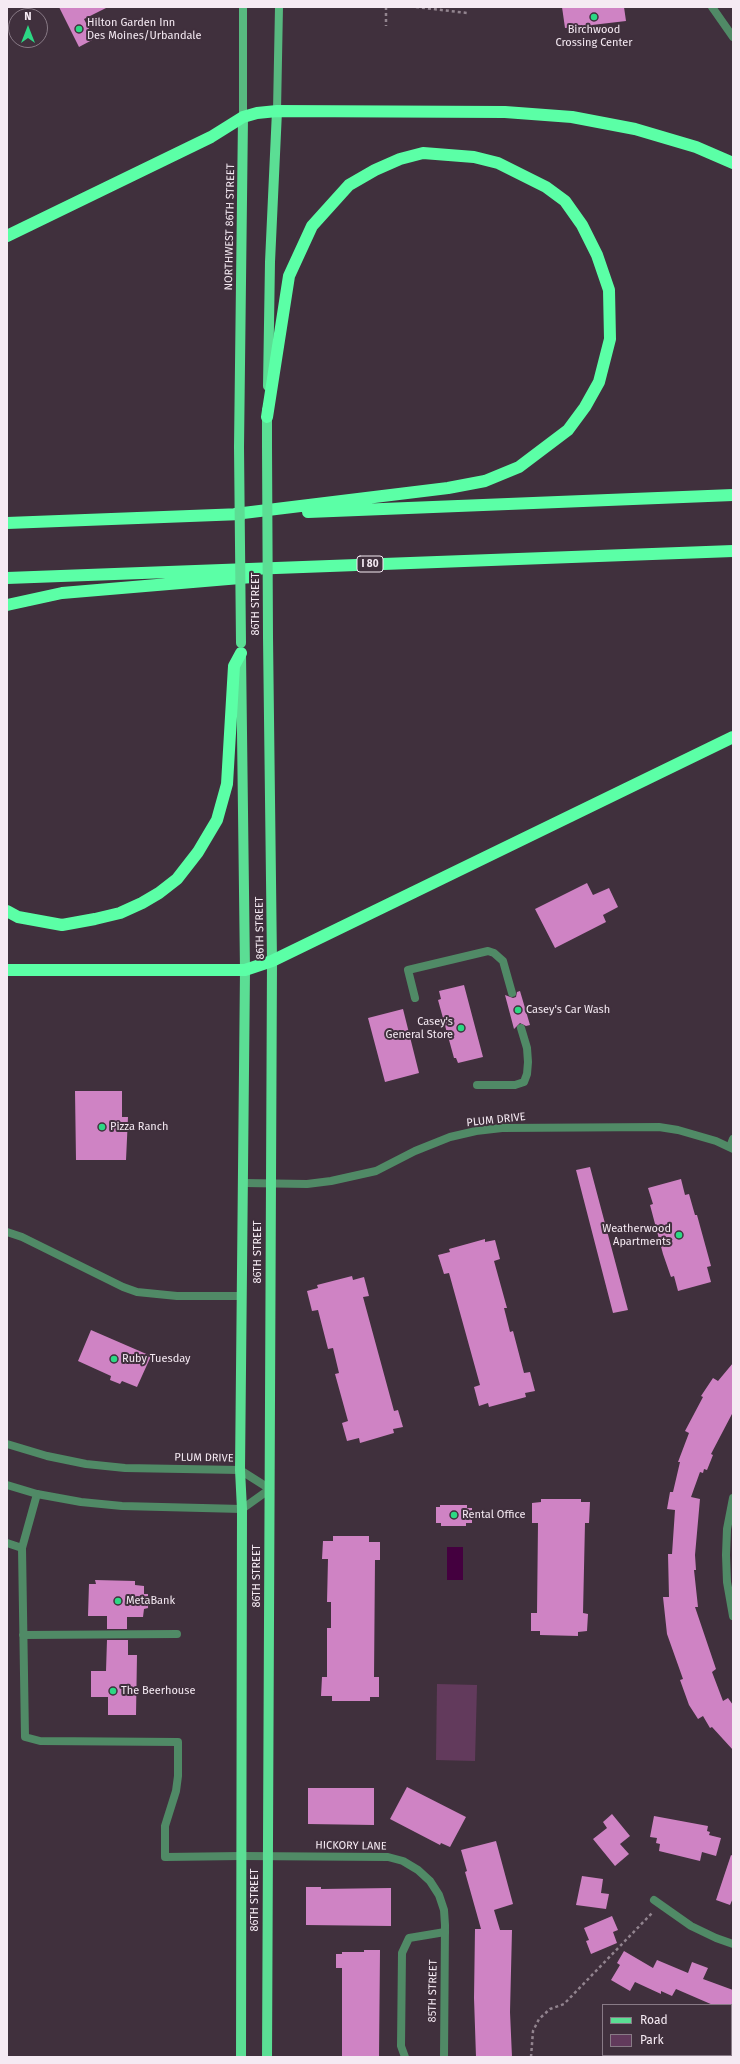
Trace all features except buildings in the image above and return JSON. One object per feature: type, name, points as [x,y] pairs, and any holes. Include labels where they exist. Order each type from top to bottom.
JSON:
[{"type":"highway","points":[[7,236],[211,137],[243,117],[257,113],[277,111],[505,112],[572,117],[635,129],[696,148],[733,163]]},
{"type":"highway","points":[[235,514],[448,488],[485,481],[519,467],[568,430],[585,407],[599,382],[610,339],[609,290],[597,255],[582,225],[565,201],[546,187],[498,163],[474,157],[423,154],[400,159],[375,170],[350,184],[312,226],[289,276],[267,417]]},
{"type":"highway","points":[[7,523],[733,495]]},
{"type":"highway","name":"I 80","points":[[7,578],[733,551]]},
{"type":"highway","points":[[7,605],[62,593],[258,576],[330,566]]},
{"type":"highway","points":[[7,912],[18,917],[62,925],[95,919],[120,913],[142,903],[159,893],[177,879],[198,852],[217,820],[227,784],[234,666],[241,648]]},
{"type":"highway","points":[[7,970],[245,970],[272,961],[733,737]]},
{"type":"main road","name":"NORTHWEST 86TH STREET","points":[[239,447],[243,7]]},
{"type":"main road","points":[[267,417],[270,262],[277,111],[279,7]]},
{"type":"main road","name":"86TH STREET","points":[[266,2057],[272,961],[267,417]]},
{"type":"main road","name":"86TH STREET","points":[[239,447],[245,970],[240,1470],[242,1508],[241,2057]]},
{"type":"street","points":[[712,7],[733,37]]},
{"type":"street","points":[[415,998],[408,970],[488,951],[503,961],[512,993]]},
{"type":"street","points":[[477,1085],[515,1085],[524,1082],[527,1074],[527,1048],[521,1028]]},
{"type":"street","points":[[501,1079],[515,1085]]},
{"type":"street","name":"PLUM DRIVE","points":[[244,1183],[307,1184],[331,1181],[376,1171],[416,1151],[450,1137],[476,1131],[502,1128],[659,1127],[678,1130],[732,1145]]},
{"type":"street","points":[[7,1232],[29,1241],[123,1287],[137,1292],[177,1296],[242,1296]]},
{"type":"street","name":"PLUM DRIVE","points":[[7,1444],[47,1456],[86,1464],[125,1468],[240,1470],[270,1489]]},
{"type":"street","points":[[7,1485],[38,1494],[81,1502],[122,1506],[242,1508],[270,1489]]},
{"type":"street","points":[[38,1494],[22,1548],[23,1635],[177,1634]]},
{"type":"street","points":[[733,1498],[726,1555],[727,1582],[733,1616]]},
{"type":"street","points":[[7,1543],[22,1548]]},
{"type":"street","name":"HICKORY LANE","points":[[23,1635],[25,1737],[40,1741],[178,1742],[178,1776],[176,1791],[165,1826],[165,1857],[377,1856],[403,1861],[418,1870],[430,1881],[439,1895],[444,1910],[445,1928]]},
{"type":"street","points":[[657,1902],[692,1926],[733,1944]]},
{"type":"street","points":[[406,2057],[401,2046],[402,1953],[409,1938],[445,1928]]},
{"type":"street","name":"85TH STREET","points":[[444,2057],[445,1928]]},
{"type":"path","points":[[386,7],[386,26]]},
{"type":"path","points":[[416,7],[467,13]]},
{"type":"path","points":[[531,2057],[533,2031],[539,2019],[550,2009],[564,2004],[657,1902]]},
{"type":"green space","points":[[437,1684],[477,1685],[475,1761],[436,1760]]},
{"type":"shaded area","points":[[447,1547],[463,1547],[463,1580],[447,1580]]},
{"type":"place","name":"Birchwood Crossing Center","points":[[594,17]]},
{"type":"place","name":"Hilton Garden Inn Des Moines/Urbandale","points":[[79,29]]},
{"type":"place","name":"Casey's Car Wash","points":[[518,1010]]},
{"type":"place","name":"Casey's General Store","points":[[461,1028]]},
{"type":"place","name":"Pizza Ranch","points":[[102,1127]]},
{"type":"place","name":"Weatherwood Apartments","points":[[679,1235]]},
{"type":"place","name":"Ruby Tuesday","points":[[114,1359]]},
{"type":"place","name":"Rental Office","points":[[454,1515]]},
{"type":"place","name":"MetaBank","points":[[118,1601]]},
{"type":"place","name":"The Beerhouse","points":[[113,1691]]}]
